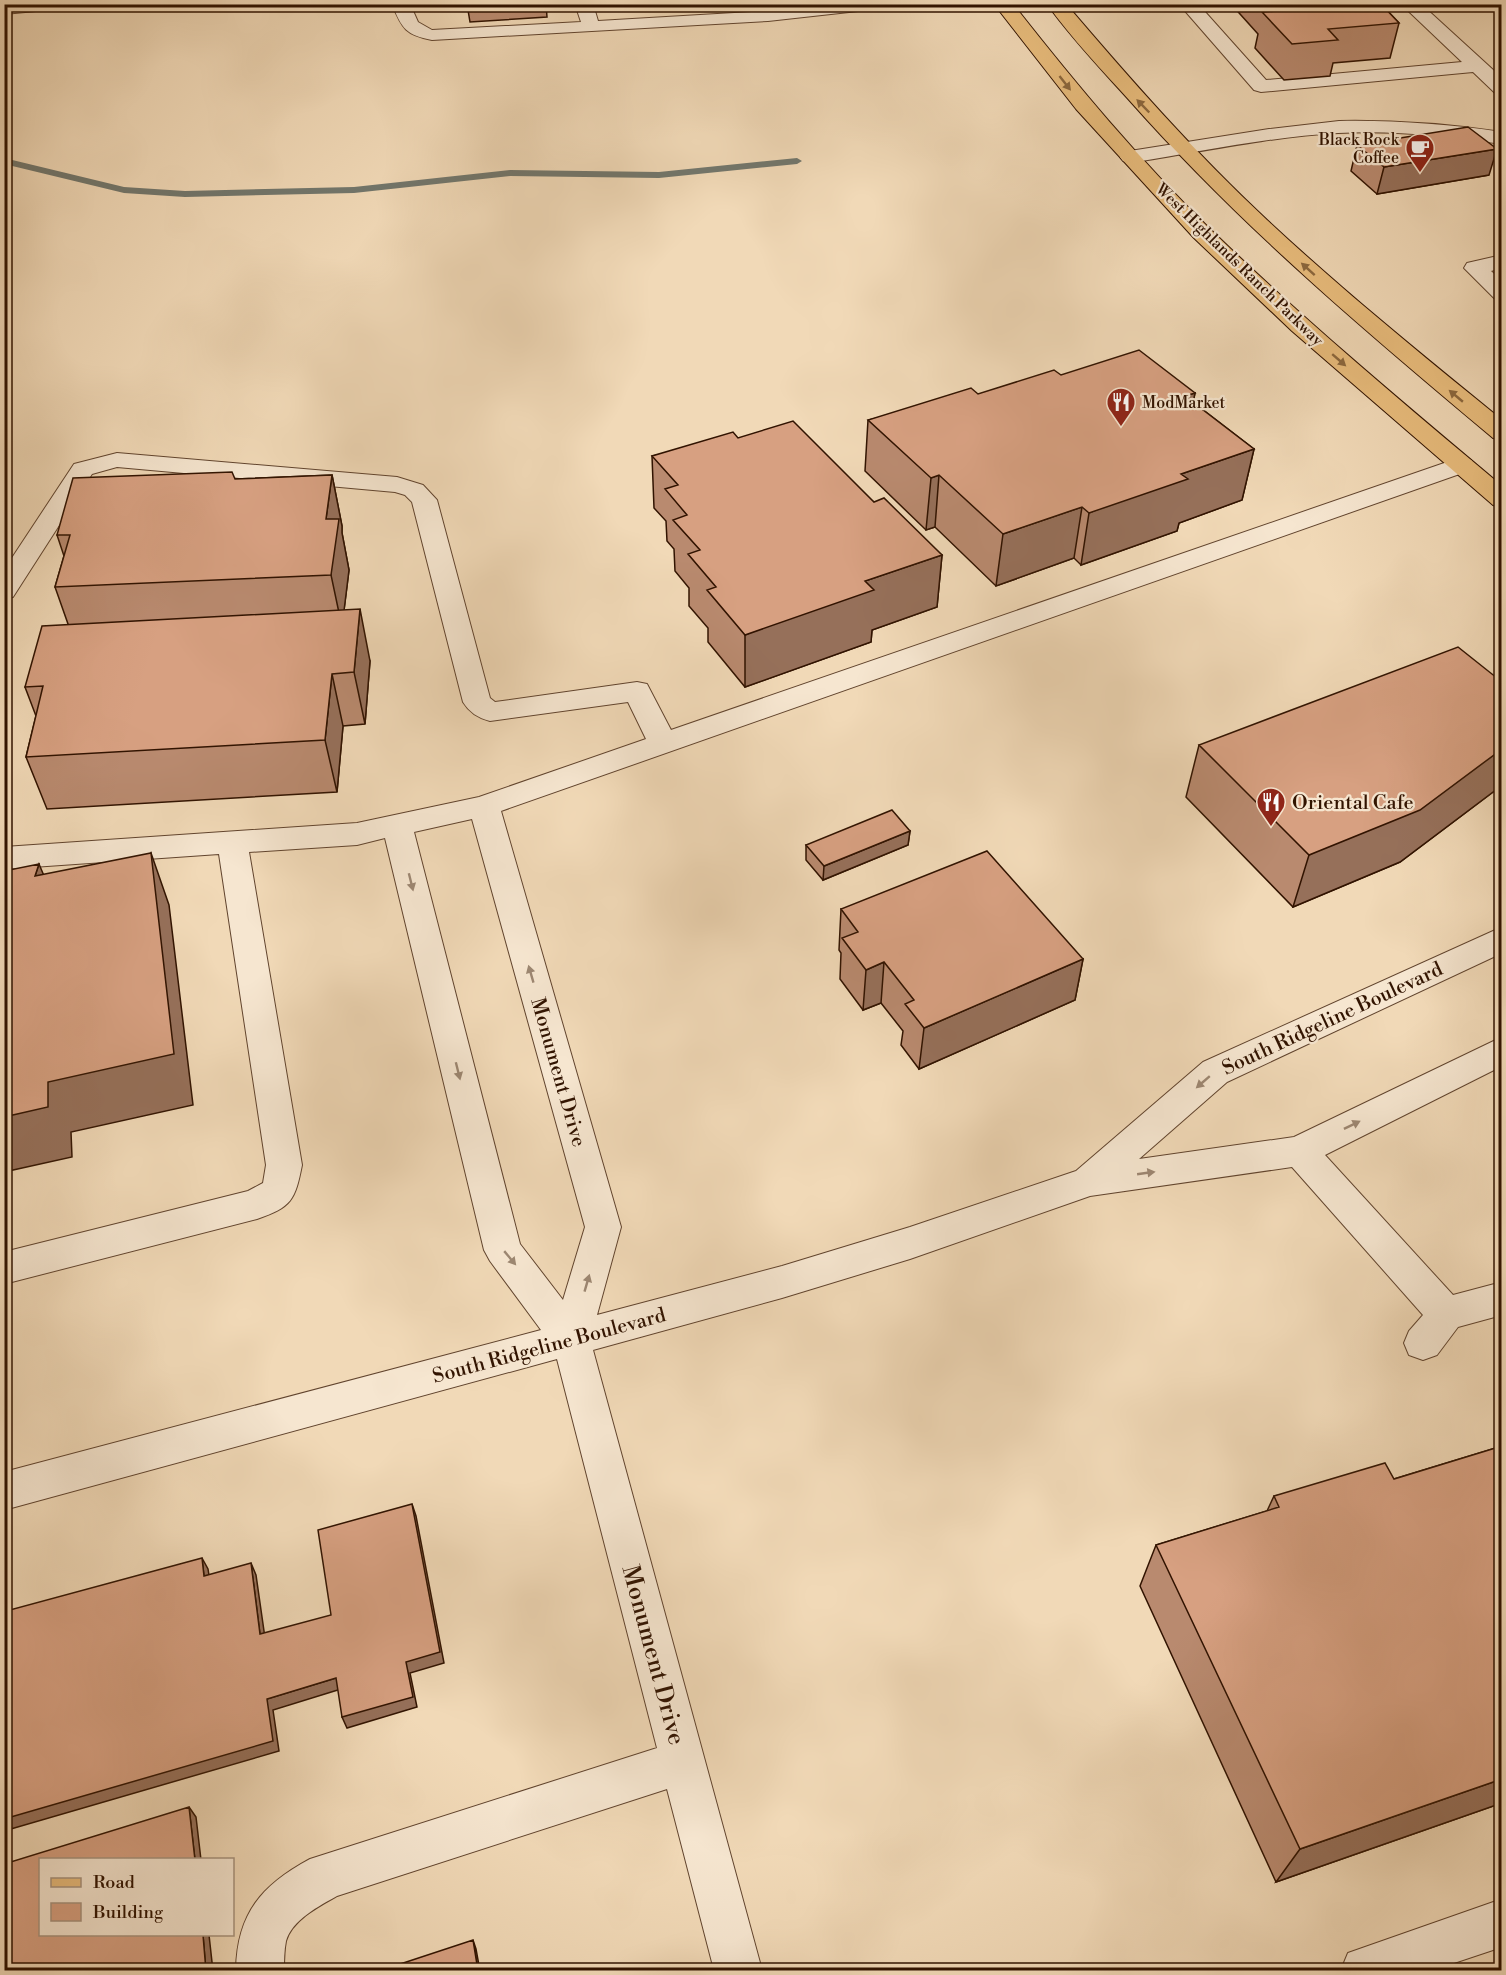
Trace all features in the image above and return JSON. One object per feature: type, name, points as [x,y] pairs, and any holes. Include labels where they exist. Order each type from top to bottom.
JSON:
[{"type":"main road","name":"West Highlands Ranch Parkway","points":[[1003,4],[1083,105],[1202,233],[1300,326],[1502,500]]},
{"type":"main road","points":[[1056,4],[1136,99],[1259,224],[1357,314],[1502,433]]},
{"type":"street","points":[[4,9],[57,4]]},
{"type":"street","points":[[401,4],[412,29],[418,33],[432,35],[757,17],[868,5]]},
{"type":"street","points":[[584,4],[591,27]]},
{"type":"street","points":[[1188,4],[1261,86],[1476,66]]},
{"type":"street","points":[[1410,4],[1502,89]]},
{"type":"street","points":[[1130,157],[1316,129],[1382,126],[1444,128],[1502,138]]},
{"type":"street","points":[[1502,261],[1475,268],[1502,293]]},
{"type":"street","points":[[4,591],[83,469],[98,464],[117,460],[397,485],[414,490],[424,501],[477,702],[490,712],[637,691],[663,744]]},
{"type":"street","points":[[4,858],[357,834],[484,806],[1462,465]]},
{"type":"street","name":"Monument Drive","points":[[484,806],[603,1227],[571,1339]]},
{"type":"street","name":"Monument Drive","points":[[397,825],[503,1250],[571,1339],[738,1971]]},
{"type":"street","points":[[4,1268],[257,1204],[279,1191],[284,1165],[232,842]]},
{"type":"street","name":"South Ridgeline Boulevard","points":[[1089,1181],[1215,1072],[1502,939]]},
{"type":"street","name":"South Ridgeline Boulevard","points":[[4,1491],[839,1265],[1089,1181],[1300,1151],[1502,1050]]},
{"type":"street","points":[[1300,1151],[1446,1314]]},
{"type":"street","points":[[1423,1343],[1446,1314],[1502,1298]]},
{"type":"street","points":[[260,1971],[263,1932],[278,1908],[299,1890],[327,1876],[682,1762]]},
{"type":"street","points":[[1365,1971],[1502,1923]]},
{"type":"building","points":[[1271,4],[1381,4],[1399,23],[1328,29],[1338,40],[1292,44],[1262,12],[1277,11]]},
{"type":"building","points":[[1468,127],[1497,149],[1384,167],[1357,145]]},
{"type":"building","points":[[1139,350],[1195,393],[1185,396],[1254,449],[1181,474],[1188,479],[1089,513],[1082,507],[1003,534],[939,475],[931,478],[868,420],[971,388],[978,394],[1054,370],[1061,375]]},
{"type":"building","points":[[793,421],[874,502],[884,498],[942,555],[865,581],[874,590],[745,635],[707,590],[716,587],[688,554],[700,550],[673,520],[687,515],[665,489],[678,485],[652,456],[733,432],[738,438]]},
{"type":"building","points":[[232,472],[235,479],[332,475],[326,519],[339,519],[331,575],[55,587],[70,535],[57,535],[73,478]]},
{"type":"building","points":[[360,609],[354,672],[332,674],[325,740],[26,757],[43,686],[25,687],[42,626]]},
{"type":"building","points":[[1458,647],[1502,682],[1502,749],[1420,810],[1309,855],[1199,745]]},
{"type":"building","points":[[892,810],[910,831],[824,866],[806,845]]},
{"type":"building","points":[[987,851],[1083,959],[924,1028],[905,1004],[914,1000],[884,962],[866,970],[842,938],[858,932],[841,909]]},
{"type":"building","points":[[151,853],[174,1054],[48,1082],[48,1107],[4,1117],[4,871],[39,864],[35,876]]},
{"type":"building","points":[[1502,1446],[1502,1779],[1300,1849],[1156,1545],[1279,1507],[1274,1496],[1385,1463],[1394,1479]]},
{"type":"building","points":[[412,1504],[440,1652],[406,1662],[413,1697],[342,1717],[336,1678],[267,1699],[273,1741],[4,1819],[4,1630],[6,1629],[6,1611],[202,1558],[204,1576],[251,1563],[260,1634],[331,1615],[318,1530]]},
{"type":"building","points":[[189,1807],[195,1858],[39,1858],[39,1936],[203,1936],[206,1971],[4,1971],[4,1864]]},
{"type":"building","points":[[473,1940],[478,1971],[379,1971]]},
{"type":"waterway","points":[[4,161],[124,190],[185,194],[354,190],[510,173],[659,175],[797,161]]},
{"type":"place","name":"Black Rock Coffee","points":[[1420,174]]},
{"type":"place","name":"ModMarket","points":[[1121,428]]},
{"type":"place","name":"Oriental Cafe","points":[[1271,828]]}]
